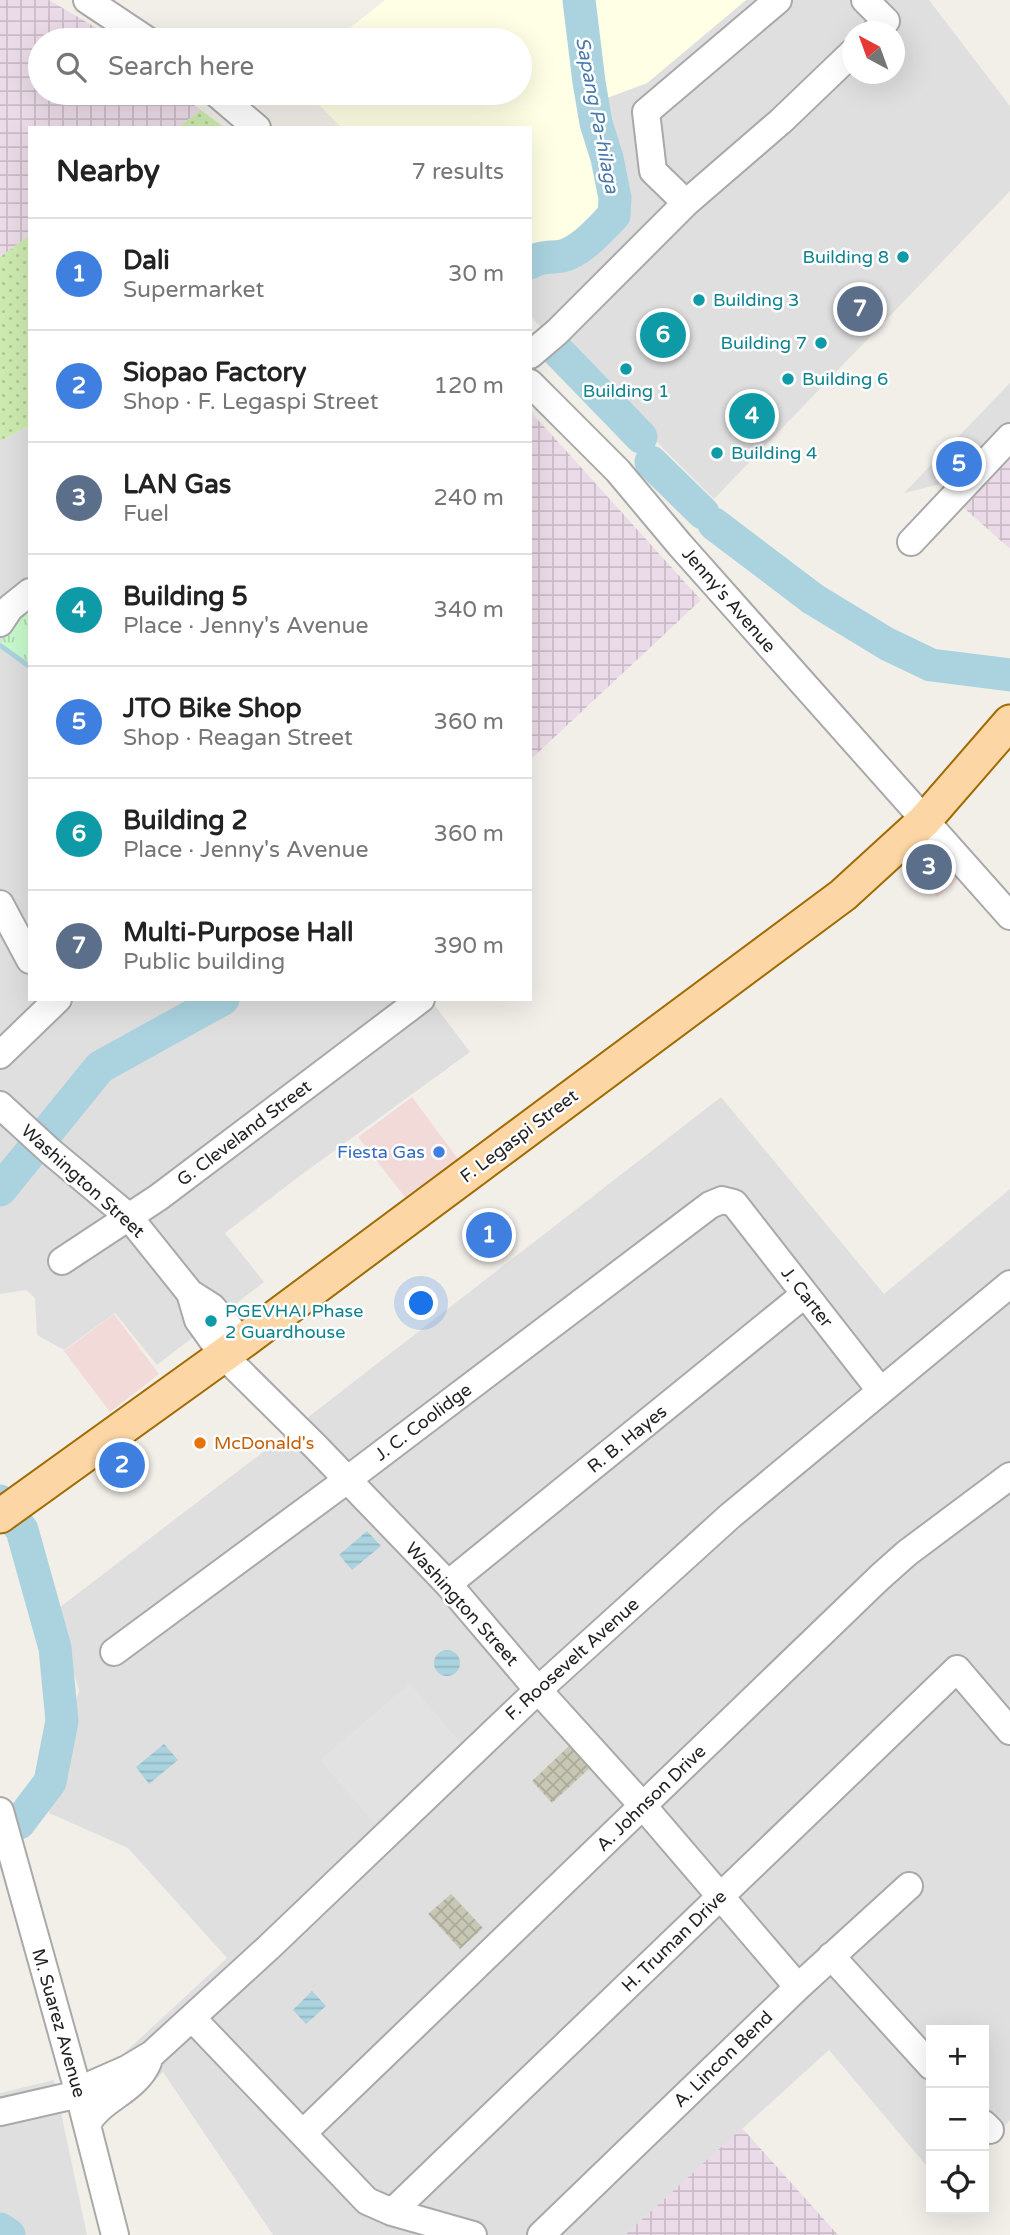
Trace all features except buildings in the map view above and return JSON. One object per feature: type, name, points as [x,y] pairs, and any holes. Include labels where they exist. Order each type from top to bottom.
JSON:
[{"type":"main road","name":"F. Legaspi Street","points":[[5,1512],[233,1348],[843,895],[924,821],[1010,722]]},
{"type":"street","points":[[88,0],[129,28]]},
{"type":"street","points":[[686,202],[653,171],[646,112],[778,0]]},
{"type":"street","points":[[865,0],[886,21]]},
{"type":"street","points":[[532,353],[686,202],[781,121],[842,63]]},
{"type":"street","points":[[230,105],[255,126]]},
{"type":"street","name":"Jenny's Avenue","points":[[532,385],[618,471],[680,545],[1010,916]]},
{"type":"street","points":[[911,542],[1010,437]]},
{"type":"street","points":[[0,623],[10,608],[28,595]]},
{"type":"street","points":[[0,904],[28,956]]},
{"type":"street","points":[[0,1055],[53,1001]]},
{"type":"street","name":"G. Cleveland Street","points":[[62,1261],[159,1197],[418,1001]]},
{"type":"street","name":"Washington Street","points":[[0,1105],[129,1217],[190,1293],[198,1320],[233,1348],[316,1447],[449,1584],[797,1986]]},
{"type":"street","name":"J. C. Coolidge","points":[[114,1651],[347,1480],[710,1205],[722,1200],[734,1203]]},
{"type":"street","name":"J. Carter","points":[[734,1203],[880,1390]]},
{"type":"street","name":"F. Roosevelt Avenue","points":[[0,2112],[86,2087],[127,2069],[152,2054],[538,1690],[730,1516],[1010,1284]]},
{"type":"street","name":"R. B. Hayes","points":[[449,1584],[805,1294]]},
{"type":"street","name":"Washington Street","points":[[306,1418],[316,1447]]},
{"type":"street","name":"A. Johnson Drive","points":[[303,2133],[880,1577],[907,1553],[1010,1476]]},
{"type":"street","name":"H. Truman Drive","points":[[392,2212],[957,1669],[1005,1717]]},
{"type":"street","name":"M. Suarez Avenue","points":[[0,1811],[115,2235]]},
{"type":"street","name":"A. Lincon Bend","points":[[541,2235],[797,1986],[909,1886]]},
{"type":"street","points":[[831,1956],[926,2060]]},
{"type":"street","points":[[192,2019],[367,2201],[392,2212],[473,2235]]},
{"type":"street","name":"F. Roosevelt Avenue","points":[[86,2124],[92,2113],[124,2091],[144,2071],[152,2054]]},
{"type":"shaded area","points":[[0,0],[49,0],[97,28],[28,28],[28,105],[195,105],[201,110],[180,126],[28,126],[28,236],[0,257]]},
{"type":"shaded area","points":[[385,0],[746,0],[647,83],[596,102],[623,192],[620,213],[577,256],[539,261],[532,267],[532,126],[340,126],[319,105],[532,105],[532,28],[350,28]]},
{"type":"shaded area","points":[[746,0],[929,0],[1010,106],[1010,191],[714,499],[532,318],[532,267],[539,261],[577,256],[623,192],[596,102],[647,83]]},
{"type":"shaded area","points":[[1010,383],[1010,467],[904,493]]},
{"type":"shaded area","points":[[532,413],[701,600],[532,758]]},
{"type":"shaded area","points":[[28,426],[28,1001],[432,1001],[470,1052],[225,1233],[264,1282],[157,1365],[115,1313],[64,1350],[37,1335],[35,1298],[26,1290],[0,1294],[0,441]]},
{"type":"shaded area","points":[[1010,456],[1010,547],[1009,548],[964,508]]},
{"type":"shaded area","points":[[927,843],[959,878],[937,897],[905,862]]},
{"type":"shaded area","points":[[412,1097],[458,1159],[405,1197],[358,1137]]},
{"type":"shaded area","points":[[721,1097],[884,1294],[1010,1189],[1010,2120],[989,2143],[989,2025],[926,2025],[926,2165],[829,2050],[625,2235],[273,2235],[163,2072],[132,2104],[105,2071],[227,1958],[128,1848],[49,1813],[79,1690],[55,1611]]},
{"type":"shaded area","points":[[114,1314],[159,1374],[110,1412],[64,1351]]},
{"type":"shaded area","points":[[410,1683],[463,1746],[374,1823],[320,1760]]},
{"type":"shaded area","points":[[571,1744],[592,1766],[552,1803],[532,1781]]},
{"type":"shaded area","points":[[451,1894],[483,1928],[460,1949],[428,1914]]},
{"type":"shaded area","points":[[54,2080],[87,2235],[0,2235],[0,2093]]},
{"type":"shaded area","points":[[742,2128],[838,2235],[625,2235]]},
{"type":"green space","points":[[201,110],[222,126],[180,126]]},
{"type":"green space","points":[[28,236],[28,426],[0,441],[0,257]]},
{"type":"green space","points":[[26,601],[28,662],[0,644]]},
{"type":"water","points":[[367,1531],[381,1546],[352,1570],[339,1555]]},
{"type":"water","points":[[447,1650],[456,1654],[460,1663],[456,1672],[447,1676],[438,1672],[434,1663],[438,1654]]},
{"type":"water","points":[[164,1744],[178,1760],[149,1784],[136,1767]]},
{"type":"water","points":[[312,1991],[326,2006],[306,2024],[293,2010]]},
{"type":"waterway","name":"Sapang Pa-hilaga","points":[[532,262],[541,258],[562,256],[577,249],[614,215],[615,198],[596,123],[579,0]]},
{"type":"waterway","name":"Sapang Pa-hilaga","points":[[550,343],[641,437]]},
{"type":"waterway","name":"Sapang Pa-hilaga","points":[[651,462],[703,513]]},
{"type":"waterway","name":"Sapang Pa-hilaga","points":[[714,524],[813,599],[887,644],[931,665],[1010,675]]},
{"type":"waterway","points":[[1,646],[28,666]]},
{"type":"waterway","points":[[0,1190],[100,1067],[219,1001]]},
{"type":"waterway","points":[[0,1501],[22,1530],[55,1648],[62,1721],[50,1782],[19,1823]]},
{"type":"waterway","points":[[0,2229],[9,2235]]},
{"type":"place","name":"Building 8","points":[[903,257]]},
{"type":"place","name":"Building 3","points":[[699,300]]},
{"type":"place","name":"Multi-Purpose Hall","points":[[860,309]]},
{"type":"place","name":"Building 2","points":[[663,335]]},
{"type":"place","name":"Building 7","points":[[821,343]]},
{"type":"place","name":"Building 1","points":[[626,369]]},
{"type":"place","name":"Building 6","points":[[788,379]]},
{"type":"place","name":"Building 5","points":[[752,416]]},
{"type":"place","name":"Building 4","points":[[717,453]]},
{"type":"place","name":"JTO Bike Shop","points":[[959,464]]},
{"type":"place","name":"LAN Gas","points":[[929,867]]},
{"type":"place","name":"Fiesta Gas","points":[[439,1152]]},
{"type":"place","name":"Dali","points":[[489,1235]]},
{"type":"place","name":"PGEVHAI Phase 2 Guardhouse","points":[[211,1321]]},
{"type":"place","name":"McDonald's","points":[[200,1443]]},
{"type":"place","name":"Siopao Factory","points":[[122,1465]]}]
